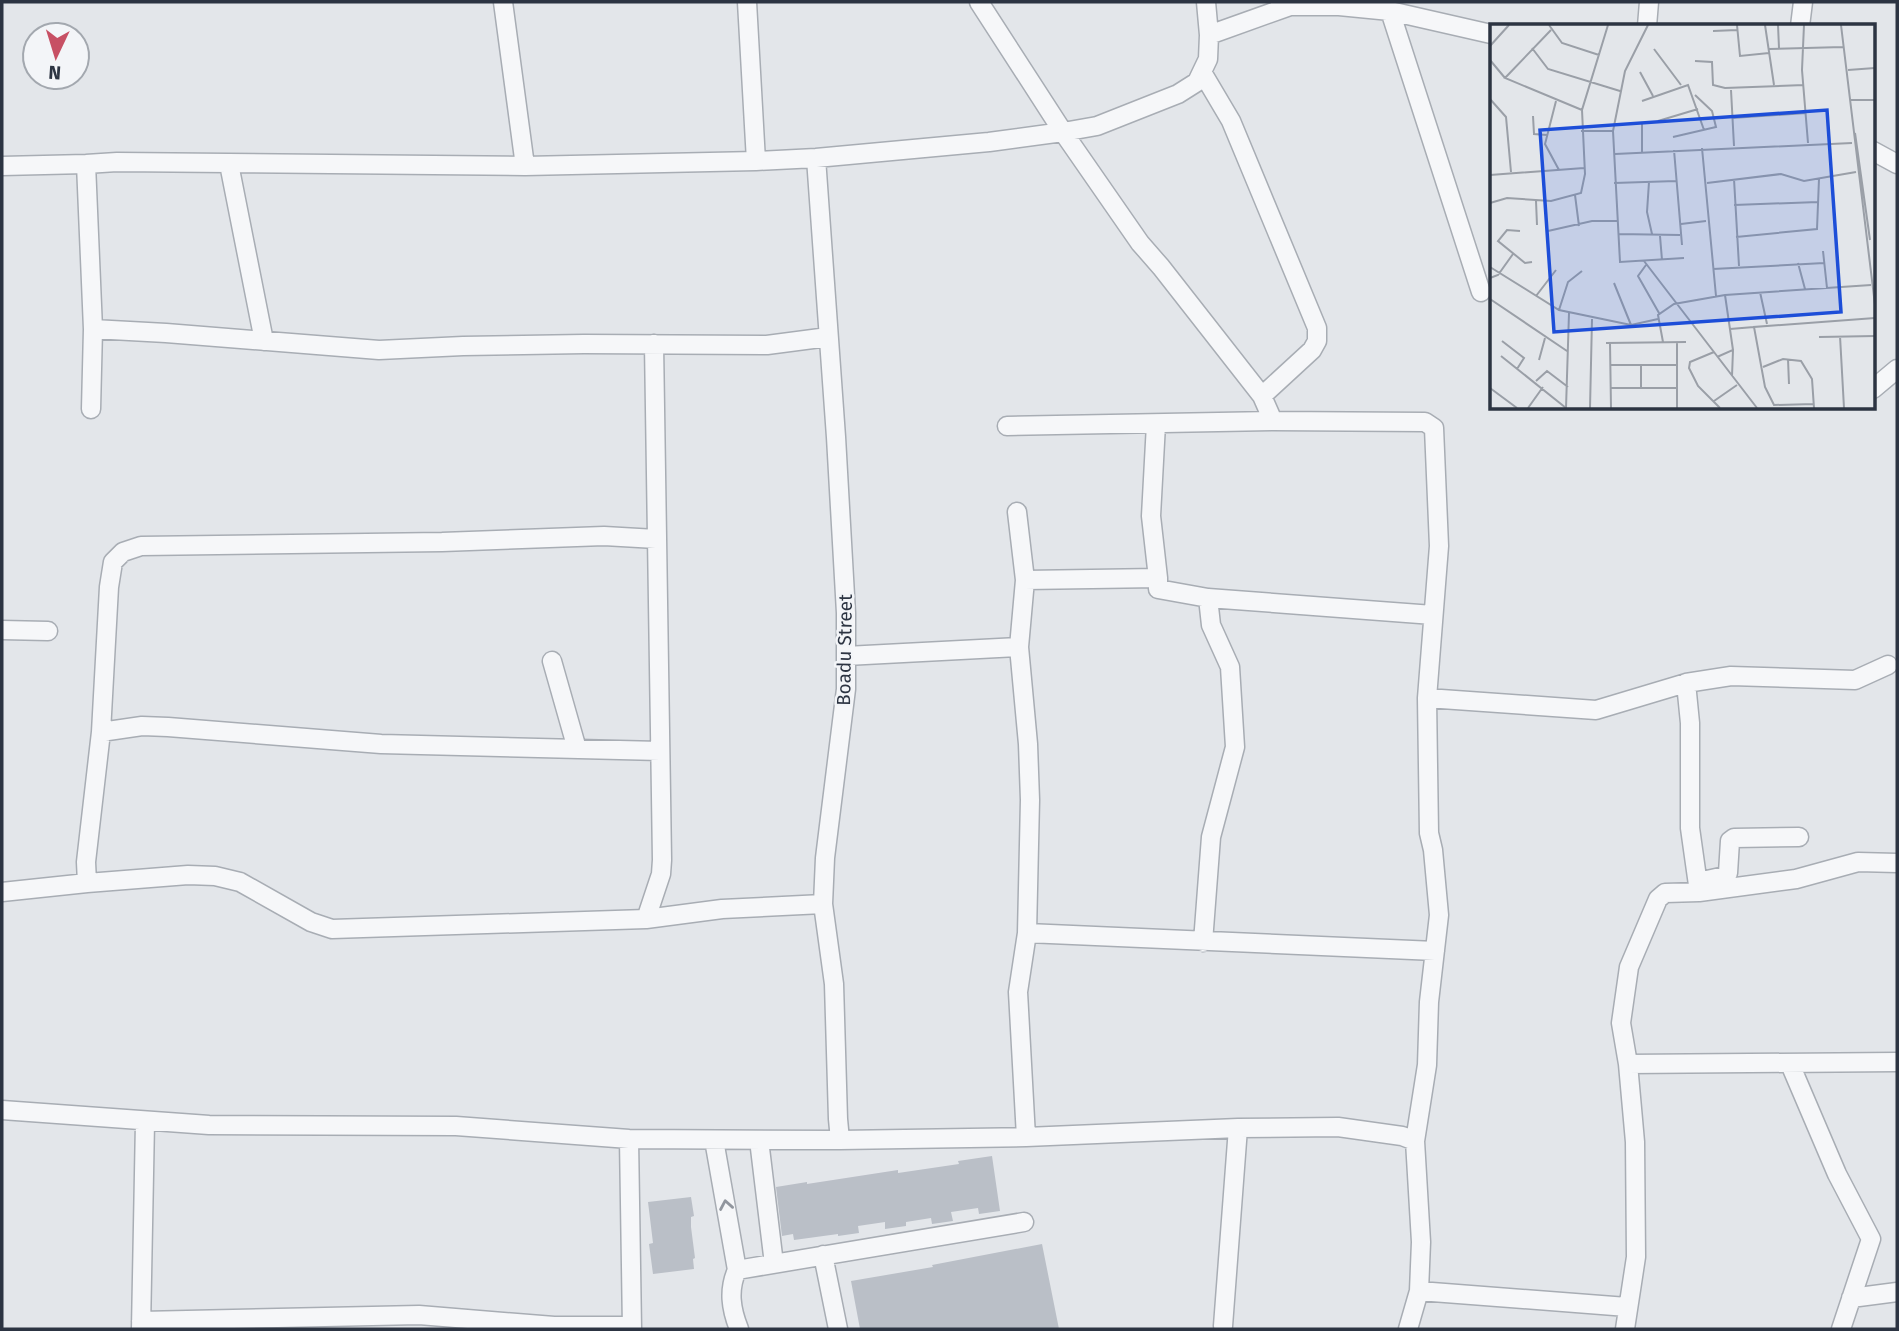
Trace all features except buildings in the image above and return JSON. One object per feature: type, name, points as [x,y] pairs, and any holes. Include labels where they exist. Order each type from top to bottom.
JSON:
[{"type":"street","points":[[503,2],[525,166]]},
{"type":"street","points":[[747,2],[756,161]]},
{"type":"street","points":[[979,2],[1063,132],[1140,243],[1262,396],[1273,421]]},
{"type":"street","points":[[2,166],[117,162],[525,166],[756,161],[989,142],[1063,132],[1097,126],[1178,94],[1197,82],[1208,60],[1206,2]]},
{"type":"street","points":[[1647,24],[1649,2]]},
{"type":"street","points":[[1800,24],[1802,2]]},
{"type":"street","points":[[1209,34],[1290,6],[1339,6],[1390,11],[1490,34]]},
{"type":"street","points":[[1390,11],[1481,292]]},
{"type":"street","points":[[1202,72],[1231,121],[1317,328],[1317,341],[1312,350],[1262,396]]},
{"type":"street","points":[[1874,152],[1897,164]]},
{"type":"street","name":"Boadu Street","points":[[816,158],[845,586],[846,689],[825,859],[823,904],[834,985],[840,1140]]},
{"type":"street","points":[[86,164],[93,329],[91,410]]},
{"type":"street","points":[[229,164],[264,341]]},
{"type":"street","points":[[93,329],[379,350],[477,346],[766,345],[828,337]]},
{"type":"street","points":[[646,919],[661,874],[654,344]]},
{"type":"street","points":[[1874,388],[1897,369]]},
{"type":"street","points":[[1007,426],[1273,421],[1426,422],[1434,428],[1438,545],[1427,698],[1429,833],[1439,915],[1429,1002],[1427,1065],[1415,1141],[1421,1242],[1419,1291],[1408,1329]]},
{"type":"street","points":[[1156,424],[1151,516],[1158,589],[1208,598],[1433,615]]},
{"type":"street","points":[[1017,512],[1025,580],[1019,647],[1030,800],[1027,933],[1018,992],[1026,1137]]},
{"type":"street","points":[[87,883],[86,862],[101,732],[109,587],[113,562],[123,552],[141,546],[442,542],[604,536],[656,539]]},
{"type":"street","points":[[1025,580],[1158,578]]},
{"type":"street","points":[[1203,942],[1211,837],[1235,747],[1230,667],[1212,625],[1208,598]]},
{"type":"street","points":[[2,630],[48,631]]},
{"type":"street","points":[[846,656],[1019,647]]},
{"type":"street","points":[[552,662],[577,749]]},
{"type":"street","points":[[1427,698],[1596,710],[1686,683],[1731,676],[1855,680],[1888,665]]},
{"type":"street","points":[[1686,683],[1690,723],[1690,828],[1698,887]]},
{"type":"street","points":[[101,732],[142,726],[167,726],[381,744],[660,751]]},
{"type":"street","points":[[1698,887],[1728,873],[1730,841],[1734,838],[1799,838]]},
{"type":"street","points":[[1625,1329],[1637,1236],[1635,1142],[1628,1064],[1620,1023],[1629,967],[1658,899],[1665,893],[1698,887],[1796,878],[1858,862],[1897,863]]},
{"type":"street","points":[[2,892],[188,875],[215,876],[240,882],[311,922],[332,929],[646,919],[722,909],[823,904]]},
{"type":"street","points":[[1027,933],[1435,951]]},
{"type":"street","points":[[1628,1064],[1897,1062]]},
{"type":"street","points":[[1790,1064],[1837,1174],[1871,1238],[1840,1329]]},
{"type":"street","points":[[2,1110],[209,1125],[456,1126],[629,1139],[1026,1137],[1238,1128],[1338,1127],[1402,1136],[1415,1141]]},
{"type":"street","points":[[145,1122],[141,1325],[419,1315],[554,1326],[632,1327],[629,1139]]},
{"type":"street","points":[[1223,1326],[1238,1128]]},
{"type":"street","points":[[714,1140],[737,1270],[732,1281],[733,1312],[739,1329]]},
{"type":"street","points":[[758,1140],[774,1264]]},
{"type":"street","points":[[737,1270],[1024,1222]]},
{"type":"street","points":[[823,1255],[838,1329]]},
{"type":"street","points":[[1419,1291],[1627,1307]]},
{"type":"street","points":[[1851,1298],[1897,1292]]}]
